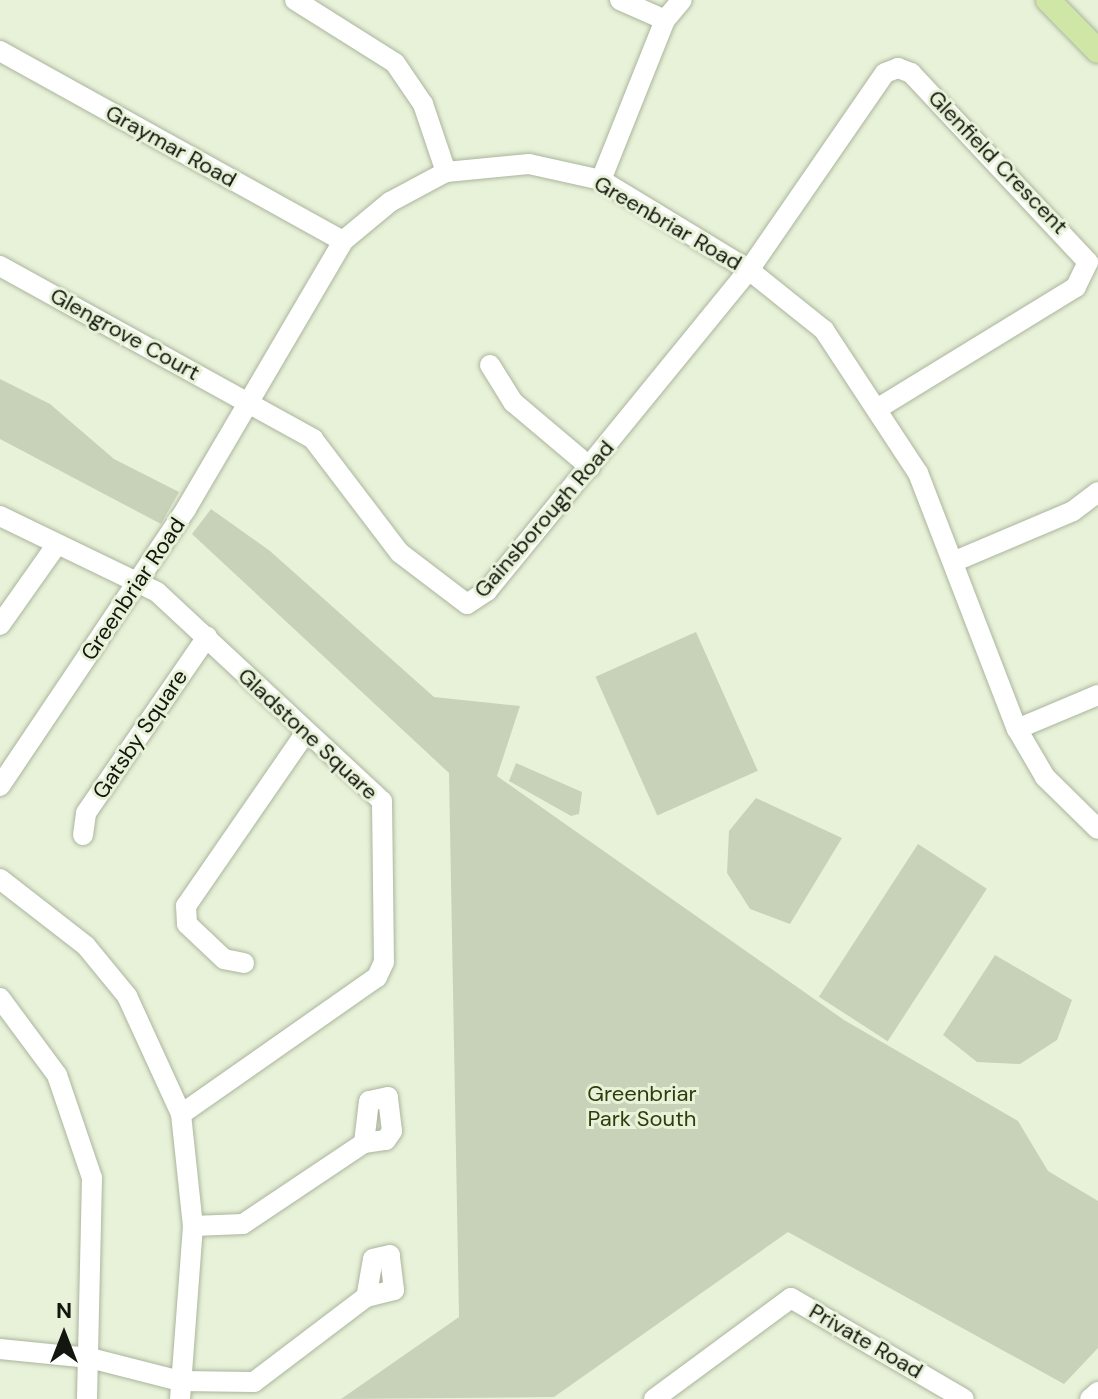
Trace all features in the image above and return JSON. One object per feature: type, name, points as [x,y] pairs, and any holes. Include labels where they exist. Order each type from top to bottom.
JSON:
[{"type":"main road","points":[[1048,0],[1098,51]]},
{"type":"street","points":[[295,0],[395,63],[423,104],[446,172]]},
{"type":"street","points":[[620,0],[665,20]]},
{"type":"street","points":[[601,180],[665,20],[682,0]]},
{"type":"street","name":"Graymar Road","points":[[0,51],[343,241]]},
{"type":"street","name":"Glenfield Crescent","points":[[749,270],[885,73],[911,73],[1088,262],[1076,287],[880,407]]},
{"type":"street","name":"Greenbriar Road","points":[[0,786],[138,584],[250,402],[343,241],[390,202],[446,172],[529,164],[601,180],[749,270],[824,330],[880,407],[953,562],[1017,729],[1045,777],[1098,829]]},
{"type":"street","name":"Glengrove Court","points":[[0,266],[250,402]]},
{"type":"street","name":"Gainsborough Road","points":[[250,402],[313,439],[400,553],[467,604],[487,591],[749,270]]},
{"type":"street","points":[[490,365],[513,402],[590,467]]},
{"type":"street","points":[[953,562],[1073,511],[1098,492]]},
{"type":"street","name":"Gladstone Square","points":[[0,516],[55,547],[138,584],[207,637],[382,801],[384,962],[360,991],[181,1114]]},
{"type":"street","points":[[0,625],[55,547]]},
{"type":"street","name":"Gatsby Square","points":[[83,835],[86,813],[207,637]]},
{"type":"street","points":[[1017,729],[1098,695]]},
{"type":"street","points":[[244,963],[224,959],[187,924],[186,906],[306,732]]},
{"type":"street","points":[[0,879],[86,946],[127,996],[181,1114],[193,1226],[180,1390]]},
{"type":"street","points":[[0,998],[57,1075],[80,1124],[94,1217],[87,1399]]},
{"type":"street","points":[[193,1226],[256,1218],[364,1143]]},
{"type":"street","points":[[0,1349],[90,1358],[180,1390],[254,1382],[366,1297]]},
{"type":"street","name":"Private Road","points":[[654,1399],[791,1298],[964,1399]]},
{"type":"green space","points":[[0,379],[50,404],[114,459],[179,492],[161,524],[0,439]]},
{"type":"green space","name":"Greenbriar Park South","points":[[211,509],[270,551],[434,697],[520,706],[497,776],[844,1020],[1018,1121],[1048,1171],[1098,1201],[1098,1348],[1064,1384],[788,1232],[554,1397],[341,1399],[459,1317],[449,773],[192,534]]},
{"type":"green space","points":[[696,632],[758,771],[657,816],[596,677]]},
{"type":"green space","points":[[516,763],[582,792],[579,814],[571,816],[509,781]]},
{"type":"green space","points":[[756,798],[842,838],[790,924],[750,909],[727,873],[729,831]]},
{"type":"green space","points":[[918,844],[987,889],[888,1041],[819,997]]},
{"type":"green space","points":[[995,955],[1072,1000],[1057,1040],[1020,1064],[977,1062],[943,1035]]}]
